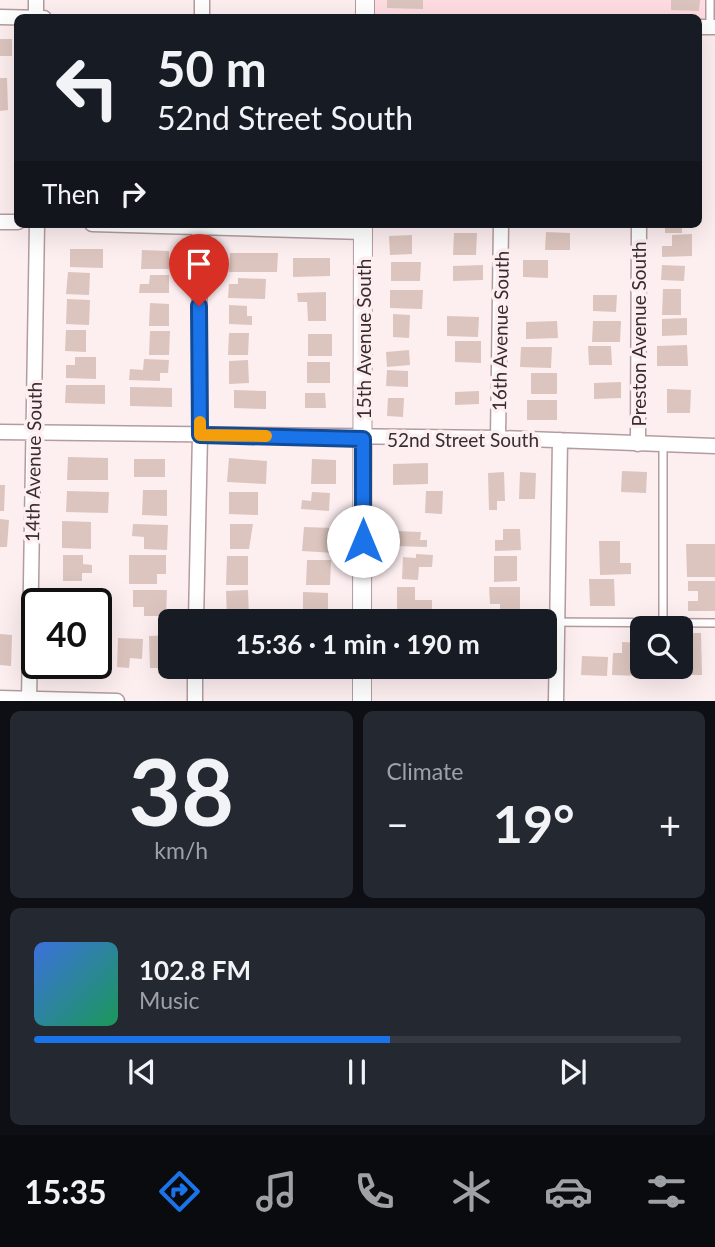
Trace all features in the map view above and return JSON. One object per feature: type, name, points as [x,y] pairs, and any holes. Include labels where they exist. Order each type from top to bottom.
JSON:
[{"type":"street","name":"14th Avenue South","points":[[29,700],[37,228]]},
{"type":"street","points":[[196,609],[200,435],[199,228]]},
{"type":"street","name":"15th Avenue South","points":[[362,609],[363,228]]},
{"type":"street","name":"16th Avenue South","points":[[498,438],[501,228]]},
{"type":"street","name":"Preston Avenue South","points":[[638,444],[639,228]]},
{"type":"street","name":"52nd Street South","points":[[0,432],[363,439],[498,438],[715,446]]},
{"type":"street","points":[[552,609],[560,440]]},
{"type":"street","points":[[195,679],[195,701]]},
{"type":"street","points":[[362,679],[362,701]]},
{"type":"street","points":[[555,679],[556,701]]},
{"type":"street","points":[[0,698],[117,701]]},
{"type":"lane","points":[[708,27],[710,0]]},
{"type":"lane","points":[[663,444],[663,616]]},
{"type":"lane","points":[[557,623],[630,623]]},
{"type":"lane","points":[[693,623],[715,623]]},
{"type":"shaded area","points":[[373,0],[715,0],[715,20],[702,20],[702,14],[373,14]]},
{"type":"building","points":[[387,0],[423,0],[423,9],[387,8]]},
{"type":"building","points":[[671,0],[700,0],[699,11],[671,10]]},
{"type":"building","points":[[0,39],[12,39],[12,56],[0,56]]},
{"type":"building","points":[[0,78],[7,78],[8,110],[0,111]]},
{"type":"building","points":[[665,228],[682,228],[682,233],[665,233]]},
{"type":"building","points":[[546,232],[570,233],[570,250],[545,250]]},
{"type":"building","points":[[454,233],[477,233],[476,255],[453,255]]},
{"type":"building","points":[[692,234],[692,256],[662,257],[662,246],[672,246],[672,235]]},
{"type":"building","points":[[412,235],[412,254],[390,255],[389,236]]},
{"type":"building","points":[[70,249],[103,249],[103,268],[70,267]]},
{"type":"building","points":[[142,250],[169,251],[169,269],[141,269]]},
{"type":"building","points":[[230,253],[278,253],[277,272],[229,272]]},
{"type":"building","points":[[293,258],[330,258],[330,276],[293,277]]},
{"type":"building","points":[[523,260],[548,260],[548,278],[523,277]]},
{"type":"building","points":[[391,262],[421,262],[420,281],[391,281]]},
{"type":"building","points":[[483,265],[483,280],[453,281],[453,266]]},
{"type":"building","points":[[662,265],[685,266],[684,281],[661,280]]},
{"type":"building","points":[[68,272],[90,273],[89,295],[66,294]]},
{"type":"building","points":[[150,275],[169,275],[169,293],[139,293],[140,284],[149,284]]},
{"type":"building","points":[[238,278],[266,279],[265,299],[228,298],[229,284],[238,284]]},
{"type":"building","points":[[663,289],[681,289],[681,315],[662,315]]},
{"type":"building","points":[[390,290],[423,290],[422,309],[390,308]]},
{"type":"building","points":[[326,292],[326,321],[308,321],[307,302],[298,302],[297,293]]},
{"type":"building","points":[[593,295],[617,295],[616,312],[593,311]]},
{"type":"building","points":[[67,299],[90,300],[89,325],[66,324]]},
{"type":"building","points":[[150,303],[169,304],[169,326],[149,326]]},
{"type":"building","points":[[229,305],[247,306],[247,316],[252,316],[252,325],[229,324]]},
{"type":"building","points":[[393,314],[410,315],[409,338],[393,337]]},
{"type":"building","points":[[447,316],[479,317],[478,337],[447,336]]},
{"type":"building","points":[[687,318],[687,335],[662,336],[662,319]]},
{"type":"building","points":[[557,321],[558,338],[526,339],[526,322]]},
{"type":"building","points":[[593,321],[621,321],[620,342],[592,342]]},
{"type":"building","points":[[66,330],[86,330],[86,352],[65,351]]},
{"type":"building","points":[[150,331],[170,331],[169,355],[149,355]]},
{"type":"building","points":[[229,333],[249,333],[248,355],[228,355]]},
{"type":"building","points":[[308,334],[332,334],[332,356],[308,356]]},
{"type":"building","points":[[455,341],[481,341],[481,363],[455,362]]},
{"type":"building","points":[[687,345],[688,366],[657,366],[657,346]]},
{"type":"building","points":[[588,346],[611,346],[612,365],[589,365]]},
{"type":"building","points":[[521,347],[552,347],[551,368],[520,367]]},
{"type":"building","points":[[409,350],[410,365],[387,367],[386,352]]},
{"type":"building","points":[[75,357],[96,357],[96,379],[66,378],[66,365],[75,365]]},
{"type":"building","points":[[144,359],[169,360],[168,373],[160,373],[160,381],[129,380],[130,369],[143,370]]},
{"type":"building","points":[[248,360],[249,383],[229,384],[229,361]]},
{"type":"building","points":[[307,362],[330,362],[330,383],[307,383]]},
{"type":"building","points":[[387,370],[408,371],[408,387],[386,386]]},
{"type":"building","points":[[531,373],[557,373],[557,394],[531,394]]},
{"type":"building","points":[[621,382],[621,398],[594,399],[594,383]]},
{"type":"building","points":[[66,385],[105,385],[105,404],[65,403]]},
{"type":"building","points":[[130,387],[172,388],[172,407],[130,406]]},
{"type":"building","points":[[667,389],[691,390],[690,413],[667,413]]},
{"type":"building","points":[[234,390],[266,391],[266,409],[234,408]]},
{"type":"building","points":[[479,391],[479,404],[455,405],[455,392]]},
{"type":"building","points":[[305,393],[325,393],[326,408],[305,408]]},
{"type":"building","points":[[388,398],[404,398],[403,417],[387,416]]},
{"type":"building","points":[[527,400],[557,400],[557,420],[527,420]]},
{"type":"building","points":[[68,457],[108,458],[108,480],[67,480]]},
{"type":"building","points":[[229,458],[267,461],[266,484],[227,482]]},
{"type":"building","points":[[134,459],[165,459],[165,477],[134,477]]},
{"type":"building","points":[[312,459],[336,460],[336,484],[311,484]]},
{"type":"building","points":[[428,463],[428,484],[393,485],[393,464]]},
{"type":"building","points":[[622,471],[647,472],[646,493],[621,492]]},
{"type":"building","points":[[504,472],[505,501],[497,501],[497,510],[489,510],[488,473]]},
{"type":"building","points":[[520,472],[536,473],[535,499],[519,499]]},
{"type":"building","points":[[0,485],[5,485],[4,511],[0,511]]},
{"type":"building","points":[[143,490],[167,490],[167,516],[142,515]]},
{"type":"building","points":[[67,491],[109,492],[108,513],[66,512]]},
{"type":"building","points":[[426,491],[443,491],[442,514],[425,513]]},
{"type":"building","points":[[229,492],[258,492],[258,515],[229,514]]},
{"type":"building","points":[[312,492],[330,493],[329,511],[301,509],[302,500],[311,501]]},
{"type":"building","points":[[0,519],[9,520],[7,547],[0,547]]},
{"type":"building","points":[[62,521],[91,522],[91,549],[62,548]]},
{"type":"building","points":[[133,524],[168,525],[167,550],[144,549],[144,537],[132,536]]},
{"type":"building","points":[[230,524],[253,524],[249,549],[230,549]]},
{"type":"building","points":[[304,527],[335,528],[334,553],[302,551]]},
{"type":"building","points":[[503,529],[520,529],[521,550],[495,551],[495,540],[503,540]]},
{"type":"building","points":[[394,531],[421,532],[420,540],[427,540],[427,547],[394,546]]},
{"type":"building","points":[[599,541],[620,541],[620,563],[631,563],[631,574],[600,575]]},
{"type":"building","points":[[686,544],[715,544],[715,577],[687,577]]},
{"type":"building","points":[[416,554],[433,555],[432,567],[419,567],[418,580],[402,579],[403,557],[416,558]]},
{"type":"building","points":[[63,555],[83,555],[83,564],[92,565],[92,573],[82,573],[82,581],[63,581]]},
{"type":"building","points":[[129,555],[166,555],[166,574],[157,574],[157,584],[129,584]]},
{"type":"building","points":[[227,556],[248,556],[248,585],[226,585]]},
{"type":"building","points":[[494,556],[517,556],[517,581],[494,582]]},
{"type":"building","points":[[307,560],[331,560],[330,585],[306,585]]},
{"type":"building","points":[[589,579],[614,579],[615,606],[590,606]]},
{"type":"building","points":[[688,581],[715,581],[715,611],[688,611],[688,601],[698,601],[698,591],[688,591]]},
{"type":"building","points":[[397,587],[415,587],[415,600],[432,600],[432,609],[397,609]]},
{"type":"building","points":[[489,587],[520,587],[520,609],[500,609],[500,604],[490,604]]},
{"type":"building","points":[[133,590],[167,590],[166,609],[158,609],[158,616],[144,616],[144,607],[133,607]]},
{"type":"building","points":[[248,590],[249,609],[227,609],[226,591]]},
{"type":"building","points":[[303,592],[328,593],[328,609],[303,609]]},
{"type":"building","points":[[693,633],[701,633],[702,675],[693,675]]},
{"type":"building","points":[[0,634],[12,635],[11,666],[0,665]]},
{"type":"building","points":[[149,636],[158,636],[158,668],[150,668]]},
{"type":"building","points":[[118,638],[143,639],[142,659],[130,658],[129,668],[117,667]]},
{"type":"building","points":[[622,642],[630,642],[630,676],[612,675],[613,653],[622,653]]},
{"type":"building","points":[[582,656],[608,657],[607,676],[581,675]]},
{"type":"slow traffic","points":[[200,422],[200,435],[266,436]]},
{"type":"route","points":[[199,306],[200,435],[363,439],[363,541]]}]
